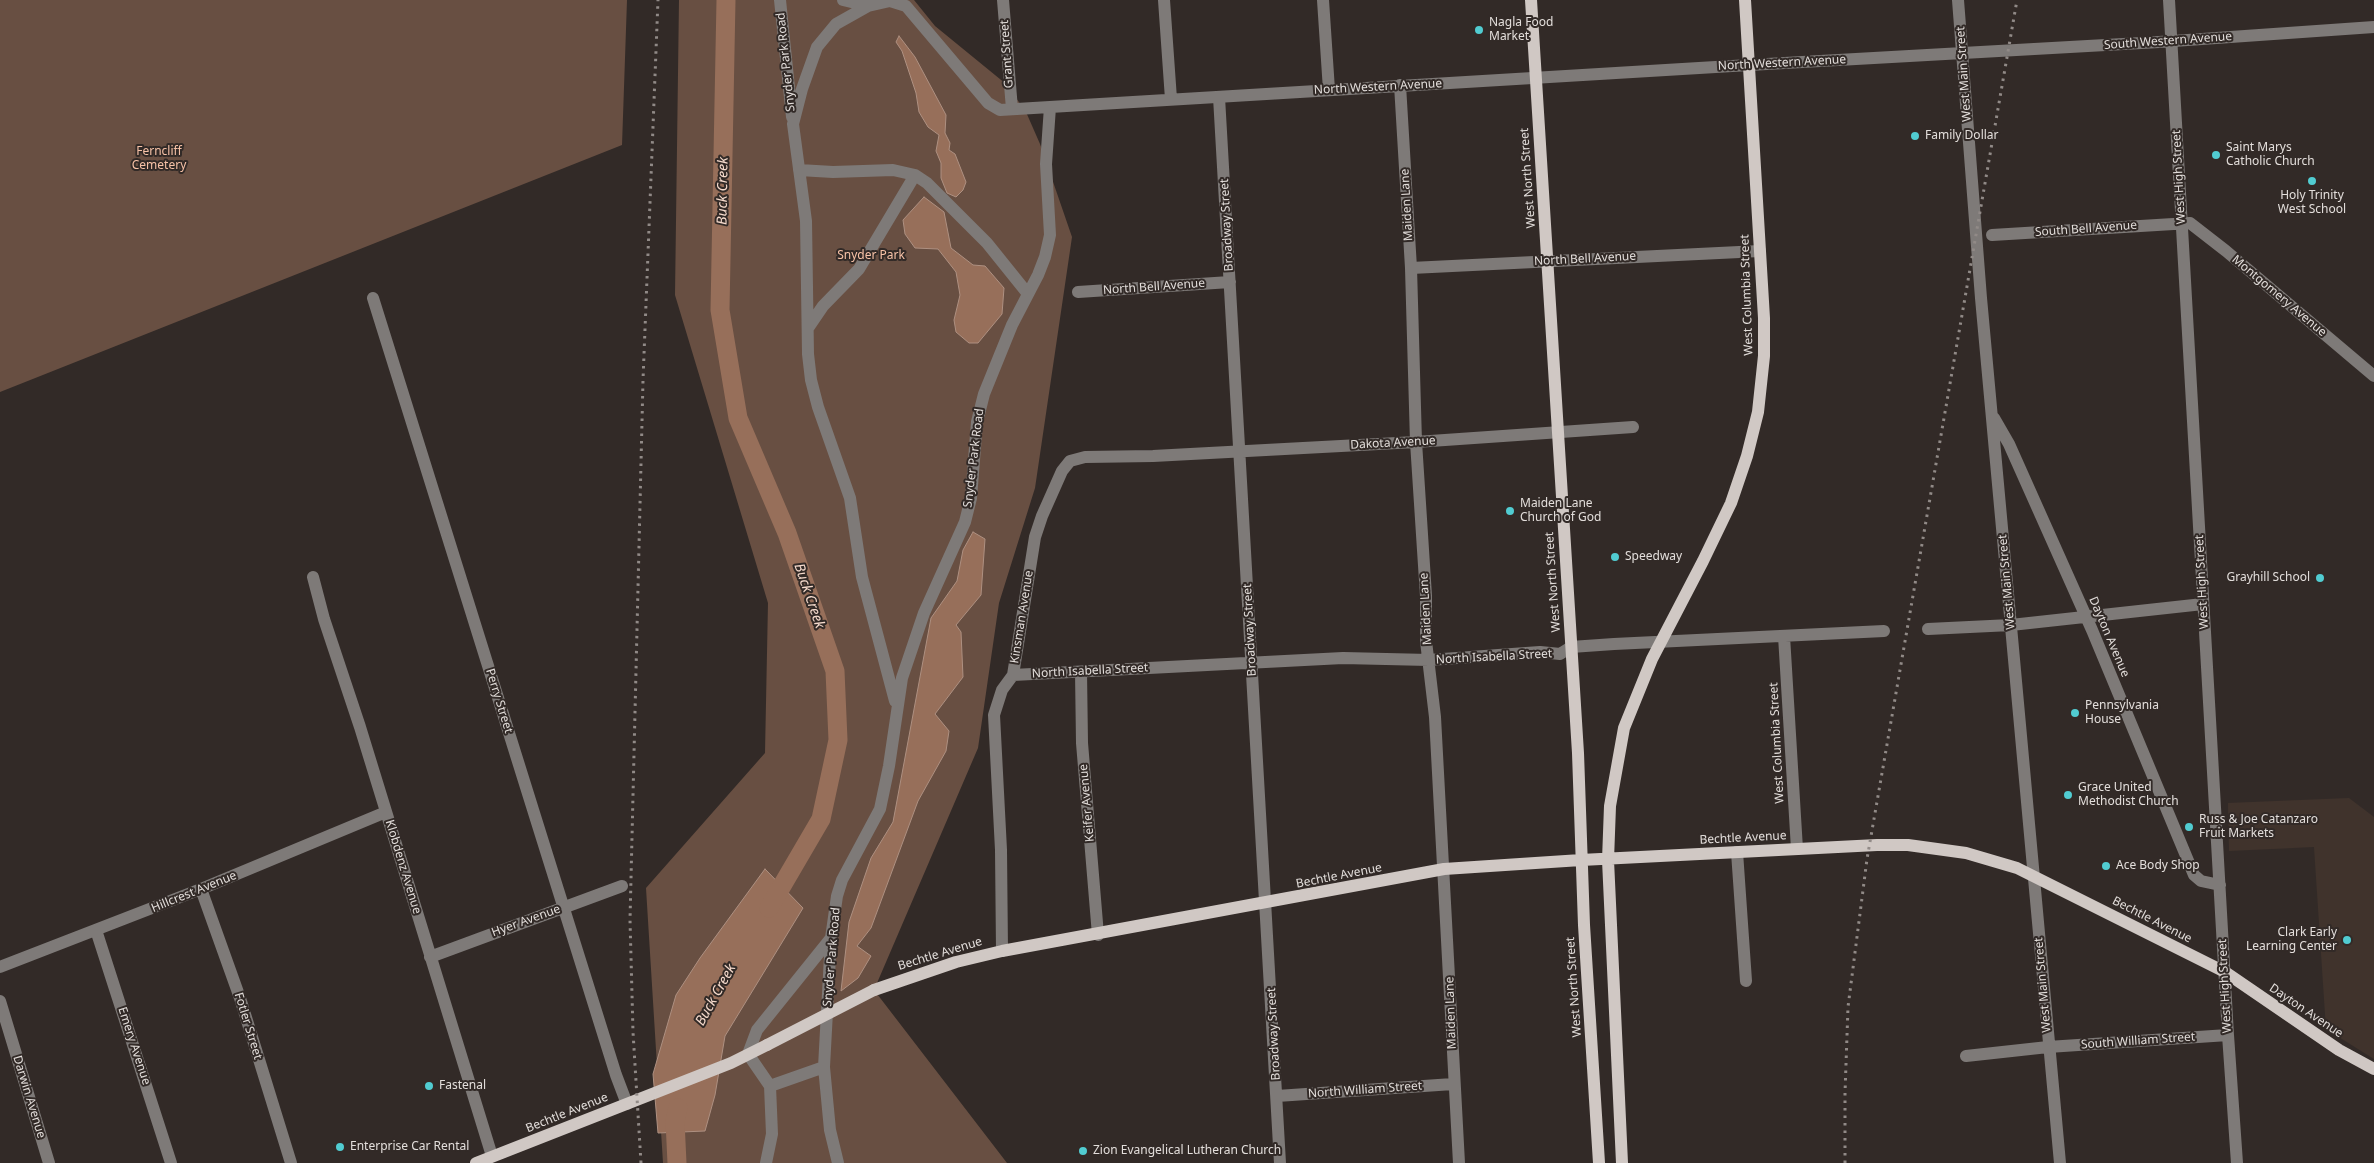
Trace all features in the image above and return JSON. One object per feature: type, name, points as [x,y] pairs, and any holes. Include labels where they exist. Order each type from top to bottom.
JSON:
[{"type":"main road","name":"West North Street","points":[[1531,0],[1579,780],[1581,860],[1600,1163]]},
{"type":"main road","name":"West Columbia Street","points":[[1608,860],[1610,806],[1624,728],[1634,698],[1731,503],[1747,456],[1758,412],[1764,356],[1760,251],[1745,0]]},
{"type":"main road","name":"Bechtle Avenue","points":[[476,1163],[731,1063],[874,990],[956,962],[1002,951],[1098,935],[1444,869],[1581,860],[1908,845],[1966,853],[2010,865],[2225,972]]},
{"type":"main road","points":[[1608,860],[1622,1163]]},
{"type":"main road","name":"Dayton Avenue","points":[[2225,972],[2339,1050],[2374,1069]]},
{"type":"street","name":"Snyder Park Road","points":[[780,0],[793,124],[800,170],[808,258],[808,354],[814,389],[825,429],[850,498],[862,577],[888,669],[896,708]]},
{"type":"street","name":"North Western Avenue","points":[[843,0],[868,6],[890,1],[906,6],[988,103],[1000,110],[1962,53]]},
{"type":"street","name":"Grant Street","points":[[1003,0],[1012,109]]},
{"type":"street","points":[[1164,0],[1171,99]]},
{"type":"street","points":[[1323,0],[1329,90]]},
{"type":"street","name":"West Main Street","points":[[1958,0],[1992,414],[2060,1163]]},
{"type":"street","name":"West High Street","points":[[2169,0],[2228,1035],[2237,1163]]},
{"type":"street","name":"Snyder Park Road","points":[[793,124],[802,89],[817,47],[836,24],[868,6]]},
{"type":"street","name":"South Western Avenue","points":[[1962,53],[2374,27]]},
{"type":"street","name":"Maiden Lane","points":[[1400,85],[1411,268],[1416,442],[1426,596],[1426,642],[1435,717],[1444,869],[1453,1084],[1459,1163]]},
{"type":"street","name":"Broadway Street","points":[[1219,96],[1267,903],[1280,1163]]},
{"type":"street","name":"Snyder Park Road","points":[[838,1163],[830,1130],[824,1067],[831,938],[837,896],[842,880],[880,809],[890,766],[896,708],[902,678],[924,613],[965,522],[970,498],[977,422],[984,394],[1012,325],[1042,266],[1050,235],[1046,164],[1050,107]]},
{"type":"street","points":[[800,170],[834,172],[893,170],[915,175],[927,184],[976,232],[1028,294]]},
{"type":"street","points":[[807,329],[824,306],[859,269],[915,175]]},
{"type":"street","name":"South Bell Avenue","points":[[1992,235],[2181,223]]},
{"type":"street","name":"Montgomery Avenue","points":[[2181,223],[2190,223],[2196,226],[2374,376]]},
{"type":"street","name":"North Bell Avenue","points":[[1411,268],[1760,251]]},
{"type":"street","name":"North Bell Avenue","points":[[1078,292],[1230,282]]},
{"type":"street","name":"Perry Street","points":[[373,298],[563,907],[627,1104]]},
{"type":"street","name":"Dayton Avenue","points":[[1992,414],[2009,444],[2086,617],[2194,875],[2201,881],[2220,884]]},
{"type":"street","name":"Dakota Avenue","points":[[1153,456],[1416,442],[1633,427]]},
{"type":"street","name":"Kinsman Avenue","points":[[1002,951],[1002,850],[994,724],[997,702],[1012,675],[1035,537],[1062,471],[1070,461],[1085,457],[1153,456]]},
{"type":"street","name":"Klobdenz Avenue","points":[[313,577],[324,619],[386,812],[492,1156]]},
{"type":"street","points":[[1928,629],[2011,624],[2203,604]]},
{"type":"street","name":"North Isabella Street","points":[[1012,675],[1343,658],[1429,660],[1540,652],[1560,654],[1571,647],[1884,631]]},
{"type":"street","name":"West Columbia Street","points":[[1784,636],[1797,849]]},
{"type":"street","name":"Keifer Avenue","points":[[1081,672],[1082,744],[1098,935]]},
{"type":"street","name":"Hillcrest Avenue","points":[[0,968],[201,890],[386,812]]},
{"type":"street","points":[[1738,852],[1746,981]]},
{"type":"street","name":"Hyer Avenue","points":[[430,957],[622,886]]},
{"type":"street","name":"Fotler Street","points":[[201,890],[240,998],[291,1163]]},
{"type":"street","name":"Emery Avenue","points":[[96,930],[171,1163]]},
{"type":"street","points":[[766,1163],[772,1134],[770,1086],[748,1054],[757,1030],[831,938]]},
{"type":"street","name":"Darwin Avenue","points":[[0,1001],[49,1163]]},
{"type":"street","name":"South William Street","points":[[2048,1047],[2228,1035]]},
{"type":"street","points":[[1966,1056],[2048,1047]]},
{"type":"street","points":[[770,1086],[824,1067]]},
{"type":"street","name":"North William Street","points":[[1277,1096],[1453,1084]]},
{"type":"shaded area","name":"Clark Early Learning Center","points":[[2349,798],[2374,817],[2374,1059],[2326,1029],[2314,847],[2229,851],[2228,803]]},
{"type":"green space","name":"Ferncliff Cemetery","points":[[0,0],[627,0],[622,145],[0,392]]},
{"type":"green space","name":"Snyder Park","points":[[679,0],[914,0],[935,26],[1006,84],[1026,112],[1040,144],[1072,237],[1035,488],[999,603],[978,748],[874,990],[1007,1163],[663,1163],[646,888],[765,753],[768,603],[675,295]]},
{"type":"water","points":[[899,36],[915,57],[946,115],[945,133],[950,143],[949,150],[955,154],[966,182],[963,190],[956,197],[947,193],[941,178],[941,163],[936,151],[939,135],[928,127],[919,112],[916,93],[902,51],[896,42]]},
{"type":"water","points":[[924,197],[944,212],[951,248],[973,265],[985,266],[1004,288],[1002,314],[978,343],[969,343],[956,332],[954,320],[960,295],[956,272],[938,249],[915,248],[905,234],[903,220]]},
{"type":"water","points":[[973,532],[985,539],[981,595],[956,625],[961,632],[963,677],[935,714],[949,731],[946,751],[918,801],[871,928],[857,946],[871,956],[858,978],[841,991],[849,922],[871,858],[893,822],[931,618],[957,581],[963,550]]},
{"type":"water","points":[[765,869],[803,908],[725,1036],[715,1095],[705,1131],[658,1133],[653,1074],[676,995],[700,958]]},
{"type":"waterway","name":"Buck Creek","points":[[726,0],[720,310],[738,418],[787,533],[835,671],[838,740],[821,819],[769,908]]},
{"type":"waterway","name":"Buck Creek","points":[[677,1163],[675,1121],[678,1108]]},
{"type":"railway","points":[[641,1163],[633,1032],[630,920],[643,380],[658,0]]},
{"type":"railway","points":[[1845,1163],[1848,1007],[1867,859],[2017,0]]},
{"type":"place","name":"Nagla Food Market","points":[[1479,30]]},
{"type":"place","name":"Family Dollar","points":[[1915,136]]},
{"type":"place","name":"Saint Marys Catholic Church","points":[[2216,155]]},
{"type":"place","name":"Holy Trinity West School","points":[[2312,181]]},
{"type":"place","name":"Maiden Lane Church of God","points":[[1510,511]]},
{"type":"place","name":"Speedway","points":[[1615,557]]},
{"type":"place","name":"Grayhill School","points":[[2320,578]]},
{"type":"place","name":"Pennsylvania House","points":[[2075,713]]},
{"type":"place","name":"Grace United Methodist Church","points":[[2068,795]]},
{"type":"place","name":"Russ & Joe Catanzaro Fruit Markets","points":[[2189,827]]},
{"type":"place","name":"Ace Body Shop","points":[[2106,866]]},
{"type":"place","name":"Clark Early Learning Center","points":[[2347,940]]},
{"type":"place","name":"Fastenal","points":[[429,1086]]},
{"type":"place","name":"Enterprise Car Rental","points":[[340,1147]]},
{"type":"place","name":"Zion Evangelical Lutheran Church","points":[[1083,1151]]}]
